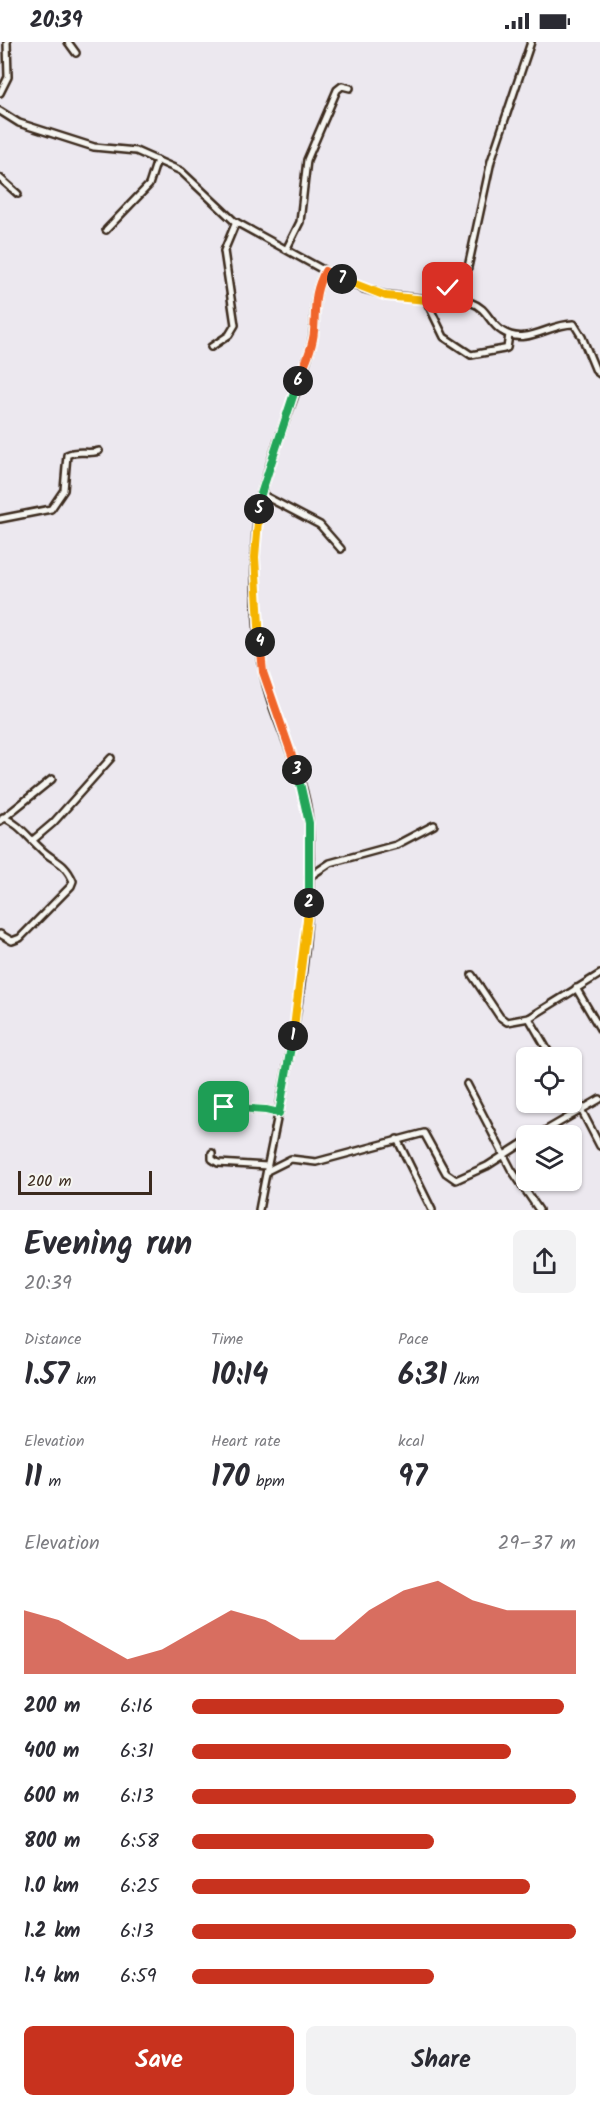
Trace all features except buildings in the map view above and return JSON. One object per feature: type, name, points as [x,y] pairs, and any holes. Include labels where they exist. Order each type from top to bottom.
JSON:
[{"type":"street","points":[[68,42],[76,53]]},
{"type":"street","points":[[426,300],[465,277],[491,161],[531,42]]},
{"type":"street","points":[[0,93],[8,77],[5,45]]},
{"type":"street","points":[[287,248],[300,222],[305,195],[304,169],[316,136],[337,90],[342,86],[350,88]]},
{"type":"street","points":[[0,111],[19,123],[94,147],[136,151],[157,160],[193,179],[236,222],[287,248],[325,271],[364,289],[386,296],[478,305],[498,328],[509,335],[534,335],[574,324],[596,371],[600,374]]},
{"type":"street","points":[[105,230],[150,185],[157,160]]},
{"type":"street","points":[[0,178],[18,194]]},
{"type":"street","points":[[211,346],[229,335],[235,325],[224,251],[236,222]]},
{"type":"street","points":[[260,1210],[299,1003],[309,917],[309,823],[306,800],[294,757],[263,672],[255,557],[261,494],[286,412],[310,350],[314,331],[314,296],[325,271]]},
{"type":"street","points":[[426,300],[444,336],[471,355],[507,348],[509,335]]},
{"type":"street","points":[[0,519],[51,509],[64,490],[68,455],[74,452],[99,451]]},
{"type":"street","points":[[261,494],[320,525],[341,549]]},
{"type":"street","points":[[33,840],[65,810],[111,758]]},
{"type":"street","points":[[2,819],[52,779]]},
{"type":"street","points":[[0,934],[12,941],[20,938],[73,884],[63,864],[45,853],[18,825],[2,819]]},
{"type":"street","points":[[309,877],[330,863],[396,844],[434,825]]},
{"type":"street","points":[[472,975],[500,1017],[507,1022],[529,1018],[600,974]]},
{"type":"street","points":[[576,988],[600,1029]]},
{"type":"street","points":[[529,1018],[546,1047]]},
{"type":"street","points":[[467,1084],[476,1106],[485,1116],[504,1156],[539,1210]]},
{"type":"street","points":[[582,1108],[600,1099]]},
{"type":"street","points":[[224,1107],[279,1113]]},
{"type":"street","points":[[582,1111],[600,1146]]},
{"type":"street","points":[[554,1125],[574,1113]]},
{"type":"street","points":[[212,1153],[212,1159],[218,1163],[267,1169],[291,1159],[316,1162],[397,1139],[427,1134],[446,1173],[453,1180],[504,1156],[516,1148]]},
{"type":"street","points":[[397,1139],[432,1210]]},
{"type":"route","points":[[224,1107],[279,1113],[299,1003],[309,917],[309,823],[306,800],[294,757],[263,672],[255,557],[261,494],[286,412],[310,350],[314,331],[314,296],[325,271],[364,289],[386,296],[426,300],[448,288]]}]
